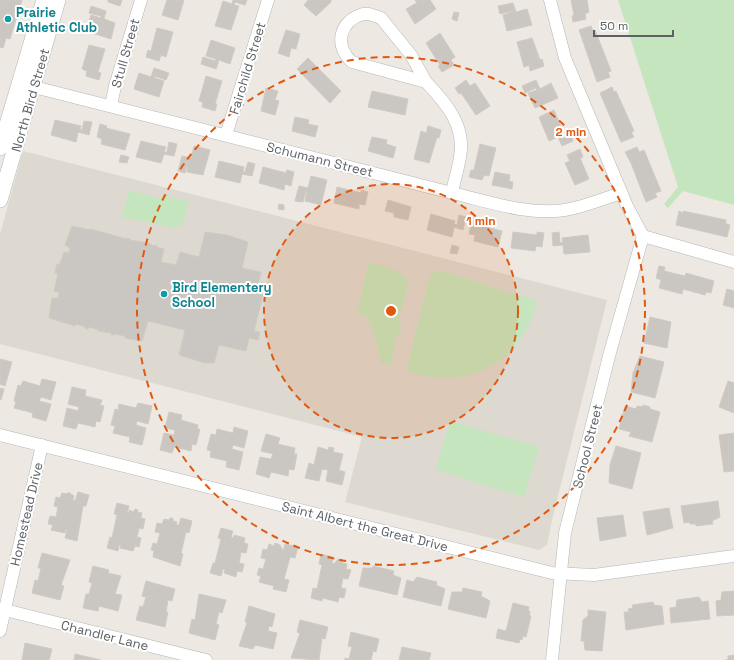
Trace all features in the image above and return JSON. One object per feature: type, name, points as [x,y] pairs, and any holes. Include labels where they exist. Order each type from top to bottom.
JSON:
[{"type":"street","name":"North Bird Street","points":[[0,200],[27,85],[44,0]]},
{"type":"street","name":"North Bird Street","points":[[0,148],[27,85],[58,0]]},
{"type":"street","name":"Stull Street","points":[[110,106],[141,0]]},
{"type":"street","name":"Fairchild Street","points":[[226,135],[268,0]]},
{"type":"street","points":[[550,0],[565,58],[621,193],[643,236],[734,262]]},
{"type":"street","points":[[426,82],[352,62],[345,54],[341,44],[342,33],[347,23],[351,18],[363,14],[369,14],[381,18],[411,55],[426,82],[455,118],[462,142],[452,193]]},
{"type":"street","name":"Schumann Street","points":[[27,85],[452,193],[524,209],[564,211],[621,193]]},
{"type":"street","name":"School Street","points":[[552,660],[565,533],[609,356],[643,236]]},
{"type":"street","name":"Saint Albert the Great Drive","points":[[0,435],[533,569],[562,574],[594,575],[734,556]]},
{"type":"street","name":"Homestead Drive","points":[[0,631],[19,539],[42,445]]},
{"type":"street","name":"Chandler Lane","points":[[5,610],[206,660]]},
{"type":"shaded area","points":[[23,151],[607,300],[547,545],[539,550],[345,502],[362,437],[0,344],[0,234]]},
{"type":"green space","points":[[618,0],[734,0],[734,205],[683,191],[668,208],[664,204],[678,187]]},
{"type":"green space","points":[[129,190],[161,199],[162,195],[189,202],[183,224],[176,228],[122,217]]},
{"type":"green space","points":[[368,264],[374,264],[392,269],[401,273],[406,278],[407,291],[399,320],[402,332],[396,336],[391,365],[381,363],[374,333],[367,317],[355,312],[358,309]]},
{"type":"green space","points":[[439,270],[537,301],[530,323],[519,341],[505,356],[488,368],[470,375],[450,378],[428,377],[406,371],[430,275]]},
{"type":"green space","points":[[450,421],[539,447],[524,497],[436,470]]},
{"type":"building","name":"Prairie Athletic Club","points":[[0,0],[22,0],[10,39],[6,38],[3,48],[0,47]]},
{"type":"building","points":[[108,0],[122,0],[120,6],[108,2]]},
{"type":"building","points":[[167,0],[184,0],[178,20],[162,15]]},
{"type":"building","points":[[233,0],[247,0],[245,5],[235,2],[234,5],[239,6],[231,30],[215,26],[223,1],[232,4]]},
{"type":"building","points":[[308,0],[331,0],[331,2],[316,16],[304,5]]},
{"type":"building","points":[[415,0],[430,0],[436,9],[415,24],[406,9],[417,3]]},
{"type":"building","points":[[571,0],[587,0],[589,12],[585,14],[586,19],[573,22],[572,16],[574,15]]},
{"type":"building","points":[[513,3],[516,12],[527,9],[532,25],[507,31],[503,15],[512,11],[500,14],[498,6]]},
{"type":"building","points":[[91,6],[106,11],[104,19],[115,23],[111,39],[86,31],[91,15],[101,18],[101,16],[89,13]]},
{"type":"building","points":[[454,12],[459,13],[457,21],[452,19]]},
{"type":"building","points":[[591,26],[593,31],[595,30],[611,71],[608,72],[610,77],[597,82],[579,30]]},
{"type":"building","points":[[157,28],[173,32],[166,57],[161,55],[159,61],[146,57],[148,50],[151,51]]},
{"type":"building","points":[[286,30],[300,34],[296,49],[291,48],[289,57],[278,53]]},
{"type":"building","points":[[440,33],[455,57],[451,60],[454,65],[442,72],[438,66],[440,65],[426,43]]},
{"type":"building","points":[[532,38],[540,60],[542,59],[544,66],[530,71],[529,65],[524,67],[517,42]]},
{"type":"building","points":[[211,40],[235,48],[230,64],[219,60],[216,69],[201,64],[203,57],[215,61],[216,59],[206,56]]},
{"type":"building","points":[[89,45],[105,49],[98,72],[101,73],[99,80],[86,76],[87,71],[82,69]]},
{"type":"building","points":[[308,58],[341,91],[330,103],[297,69]]},
{"type":"building","points":[[154,68],[169,73],[166,80],[155,76],[155,78],[164,81],[159,97],[134,89],[139,73],[151,77]]},
{"type":"building","points":[[206,76],[222,81],[215,104],[217,104],[215,111],[202,107],[203,102],[199,101]]},
{"type":"building","points":[[466,80],[470,86],[475,83],[490,106],[476,115],[461,93],[459,94],[455,88]]},
{"type":"building","points":[[536,80],[540,89],[551,83],[558,98],[535,108],[528,93],[537,90],[536,88],[525,93],[522,86]]},
{"type":"building","points":[[612,87],[614,92],[616,91],[634,131],[631,132],[634,137],[621,142],[600,93]]},
{"type":"building","points":[[266,88],[278,91],[275,100],[279,101],[275,115],[261,111]]},
{"type":"building","points":[[372,91],[408,99],[405,115],[368,107]]},
{"type":"building","points":[[554,110],[564,134],[560,136],[561,138],[571,134],[573,141],[562,146],[558,137],[549,141],[539,117]]},
{"type":"building","points":[[295,117],[309,120],[308,124],[318,126],[315,137],[292,131]]},
{"type":"building","points":[[55,120],[81,126],[80,130],[82,130],[84,121],[92,122],[89,135],[78,132],[76,142],[51,135]]},
{"type":"building","points":[[100,124],[107,126],[106,128],[130,134],[125,150],[101,144],[102,139],[97,137]]},
{"type":"building","points":[[428,126],[441,130],[439,138],[437,137],[429,163],[414,159],[421,131],[426,133]]},
{"type":"building","points":[[372,137],[387,140],[386,144],[396,147],[393,158],[368,151]]},
{"type":"building","points":[[141,141],[166,147],[164,152],[167,152],[169,142],[177,144],[174,156],[164,154],[161,163],[136,157]]},
{"type":"building","points":[[480,144],[496,148],[489,176],[484,175],[482,180],[469,177],[471,170],[474,170]]},
{"type":"building","points":[[194,146],[210,150],[203,175],[187,172],[188,161],[185,173],[178,171],[182,156],[191,158]]},
{"type":"building","points":[[637,147],[639,152],[644,150],[661,191],[655,193],[657,197],[646,202],[631,163],[625,152]]},
{"type":"building","points":[[580,149],[583,157],[580,158],[589,179],[575,185],[565,163],[570,161],[567,155]]},
{"type":"building","points":[[121,155],[129,157],[127,163],[119,162]]},
{"type":"building","points":[[219,161],[244,167],[243,172],[245,172],[248,162],[255,164],[252,176],[242,174],[240,183],[215,177]]},
{"type":"building","points":[[263,167],[286,173],[287,170],[294,172],[291,186],[285,184],[284,190],[259,183]]},
{"type":"building","points":[[495,172],[510,175],[509,181],[513,182],[512,189],[492,185]]},
{"type":"building","points":[[311,176],[327,180],[321,205],[305,201],[306,191],[303,202],[295,201],[299,186],[308,188]]},
{"type":"building","points":[[337,187],[361,193],[361,190],[368,192],[365,205],[359,204],[359,209],[334,203]]},
{"type":"building","points":[[388,200],[411,207],[408,220],[394,217],[394,213],[385,211]]},
{"type":"building","points":[[279,204],[284,205],[284,210],[278,209]]},
{"type":"building","points":[[679,211],[683,213],[683,211],[726,220],[726,224],[730,225],[727,237],[676,225]]},
{"type":"building","points":[[431,214],[455,221],[454,224],[457,225],[459,215],[466,217],[463,230],[454,227],[452,237],[427,230]]},
{"type":"building","points":[[472,220],[479,222],[479,225],[502,231],[498,247],[474,241],[475,235],[469,234]]},
{"type":"building","name":"Bird Elementery School","points":[[72,226],[149,243],[153,246],[157,245],[156,247],[164,249],[161,262],[176,265],[180,252],[199,257],[205,232],[227,235],[248,242],[242,268],[261,272],[258,285],[271,289],[269,296],[263,295],[254,331],[260,332],[258,340],[249,338],[246,351],[219,345],[214,363],[205,363],[179,355],[185,330],[148,321],[142,341],[125,338],[125,336],[115,334],[111,335],[112,333],[98,331],[99,330],[89,327],[88,329],[76,324],[75,326],[49,318],[52,298],[58,298],[59,292],[54,291],[58,274],[55,273],[57,264],[60,264],[64,252],[69,253],[70,248],[65,245]]},
{"type":"building","points":[[513,232],[537,235],[537,232],[544,233],[542,247],[536,246],[535,251],[511,248]]},
{"type":"building","points":[[559,232],[560,243],[563,242],[562,238],[588,235],[590,252],[564,254],[563,245],[553,246],[552,233]]},
{"type":"building","points":[[452,245],[459,247],[457,254],[450,253]]},
{"type":"building","points":[[659,266],[665,267],[664,271],[685,276],[686,273],[714,281],[711,293],[706,292],[705,295],[683,289],[682,294],[659,288],[661,280],[656,278]]},
{"type":"building","points":[[727,289],[734,291],[734,308],[723,305]]},
{"type":"building","points":[[650,317],[671,322],[667,348],[644,343]]},
{"type":"building","points":[[640,356],[664,362],[655,398],[631,392],[633,373]]},
{"type":"building","points":[[0,359],[12,362],[5,386],[0,384]]},
{"type":"building","points":[[42,379],[56,382],[51,400],[41,397],[39,401],[51,404],[46,421],[32,417],[33,413],[14,408],[18,385],[21,386],[23,381],[40,386]]},
{"type":"building","points":[[728,381],[734,383],[734,413],[719,407]]},
{"type":"building","points":[[72,387],[86,390],[85,396],[102,400],[100,405],[104,406],[100,422],[96,421],[95,427],[78,423],[76,429],[63,426],[67,408],[78,411],[79,407],[68,404]]},
{"type":"building","points":[[0,388],[4,389],[1,400],[0,399]]},
{"type":"building","points":[[138,403],[152,406],[148,424],[137,421],[136,425],[146,428],[142,445],[129,442],[130,437],[113,433],[115,426],[111,425],[115,409],[118,410],[119,404],[136,408]]},
{"type":"building","points":[[643,405],[660,412],[652,442],[629,436],[631,432],[619,429],[625,406],[636,409],[637,406],[643,407]]},
{"type":"building","points":[[169,412],[182,415],[181,420],[198,425],[197,429],[200,429],[196,445],[192,444],[191,451],[174,447],[172,453],[160,450],[164,433],[174,435],[175,430],[165,428]]},
{"type":"building","points":[[234,427],[248,431],[244,448],[233,445],[232,449],[243,452],[239,470],[226,467],[227,461],[210,457],[211,451],[207,450],[211,434],[216,435],[217,429],[233,433]]},
{"type":"building","points":[[734,433],[734,471],[724,472],[719,435]]},
{"type":"building","points":[[266,434],[280,438],[278,444],[295,448],[294,454],[297,454],[294,470],[289,469],[288,476],[271,472],[269,478],[256,474],[260,457],[271,459],[273,454],[261,451]]},
{"type":"building","points":[[616,446],[641,453],[632,489],[609,483],[610,465]]},
{"type":"building","points":[[318,447],[328,450],[329,447],[334,448],[333,452],[343,454],[339,470],[345,472],[342,485],[326,481],[328,470],[322,469],[319,481],[305,478],[309,463],[314,465]]},
{"type":"building","points":[[68,492],[74,496],[73,500],[75,501],[78,492],[89,495],[86,506],[83,506],[77,541],[65,538],[66,529],[65,533],[51,530],[53,525],[48,524],[50,516],[56,517],[58,507],[54,506],[56,497],[60,498],[62,493],[68,494]]},
{"type":"building","points":[[718,501],[720,517],[712,521],[713,524],[696,526],[696,524],[690,524],[690,522],[684,523],[681,506]]},
{"type":"building","points":[[117,503],[129,506],[127,513],[129,513],[129,510],[134,512],[135,509],[138,510],[137,512],[142,513],[141,518],[145,519],[143,529],[139,528],[137,537],[141,538],[139,547],[135,546],[133,551],[120,548],[121,545],[119,545],[118,551],[107,548],[110,537],[112,538],[117,515],[114,514]]},
{"type":"building","points":[[669,508],[673,528],[647,535],[643,512]]},
{"type":"building","points":[[623,515],[626,536],[600,541],[597,518]]},
{"type":"building","points":[[170,518],[173,518],[173,521],[177,522],[176,525],[179,525],[181,518],[192,521],[189,533],[186,532],[181,553],[183,554],[180,566],[153,557],[154,551],[151,550],[153,543],[157,544],[160,533],[155,532],[157,523],[162,524],[164,519],[169,520]]},
{"type":"building","points":[[221,528],[233,531],[231,537],[233,538],[234,535],[245,538],[244,543],[248,544],[246,553],[241,552],[239,563],[244,564],[242,572],[237,571],[236,577],[224,573],[225,570],[223,569],[221,576],[210,573],[213,563],[215,563],[221,539],[218,538]]},
{"type":"building","points":[[275,543],[280,545],[283,551],[285,544],[298,547],[295,558],[290,557],[284,579],[289,580],[286,592],[273,589],[274,586],[259,582],[261,576],[257,575],[259,568],[263,569],[266,559],[261,558],[263,549],[267,550],[269,544],[274,546]]},
{"type":"building","points":[[42,553],[70,560],[61,585],[64,586],[60,600],[32,593],[35,580],[38,581],[41,568],[38,568]]},
{"type":"building","points":[[321,554],[333,557],[332,563],[334,564],[338,559],[343,561],[342,563],[347,564],[346,569],[351,570],[348,579],[343,578],[341,588],[346,589],[344,598],[339,597],[338,602],[323,598],[322,601],[311,598],[313,588],[317,589],[322,565],[319,564]]},
{"type":"building","points":[[93,566],[109,570],[108,573],[121,576],[115,594],[122,595],[118,611],[99,606],[98,611],[83,608],[86,594],[89,594],[92,583],[89,582]]},
{"type":"building","points":[[373,566],[394,571],[393,575],[401,578],[397,595],[359,586],[363,568],[372,568]]},
{"type":"building","points":[[417,577],[437,582],[436,585],[445,589],[441,606],[403,597],[407,580],[413,582]]},
{"type":"building","points":[[146,581],[175,589],[172,601],[168,600],[166,612],[168,612],[165,627],[136,620],[140,606],[143,607],[146,597],[142,596]]},
{"type":"building","points":[[463,588],[482,592],[481,596],[490,601],[486,618],[448,609],[452,592],[462,592]]},
{"type":"building","points":[[734,591],[734,615],[717,616],[716,601],[721,600],[722,592]]},
{"type":"building","points":[[199,594],[226,600],[222,613],[219,612],[216,624],[219,625],[215,640],[189,633],[192,619],[195,620]]},
{"type":"building","points":[[699,597],[702,602],[708,601],[710,619],[671,623],[670,608],[676,607],[677,600]]},
{"type":"building","points":[[653,602],[654,605],[662,606],[664,624],[626,630],[624,612],[629,612],[628,609],[633,608],[632,605]]},
{"type":"building","points":[[513,603],[529,607],[528,611],[530,611],[529,615],[531,616],[526,637],[523,636],[519,643],[496,638],[498,629],[506,631]]},
{"type":"building","points":[[249,606],[275,614],[272,627],[269,626],[268,631],[277,633],[273,649],[255,645],[253,649],[239,646],[247,623],[245,622]]},
{"type":"building","points":[[588,610],[606,612],[602,651],[585,650],[584,641],[581,641],[583,620],[588,616]]},
{"type":"building","points":[[300,620],[328,627],[325,639],[322,638],[319,660],[291,658],[300,633],[297,632]]},
{"type":"building","points":[[351,632],[379,639],[376,652],[373,651],[371,660],[345,660],[345,658],[349,659],[352,647],[348,646]]},
{"type":"building","points":[[25,643],[52,649],[49,660],[22,660]]},
{"type":"building","points":[[402,647],[431,653],[429,660],[399,660]]},
{"type":"building","points":[[75,654],[101,660],[74,660]]},
{"type":"building","points":[[734,655],[734,660],[728,660],[728,656]]},
{"type":"place","name":"Prairie Athletic Club","points":[[8,19]]},
{"type":"place","name":"Bird Elementery School","points":[[164,294]]}]
